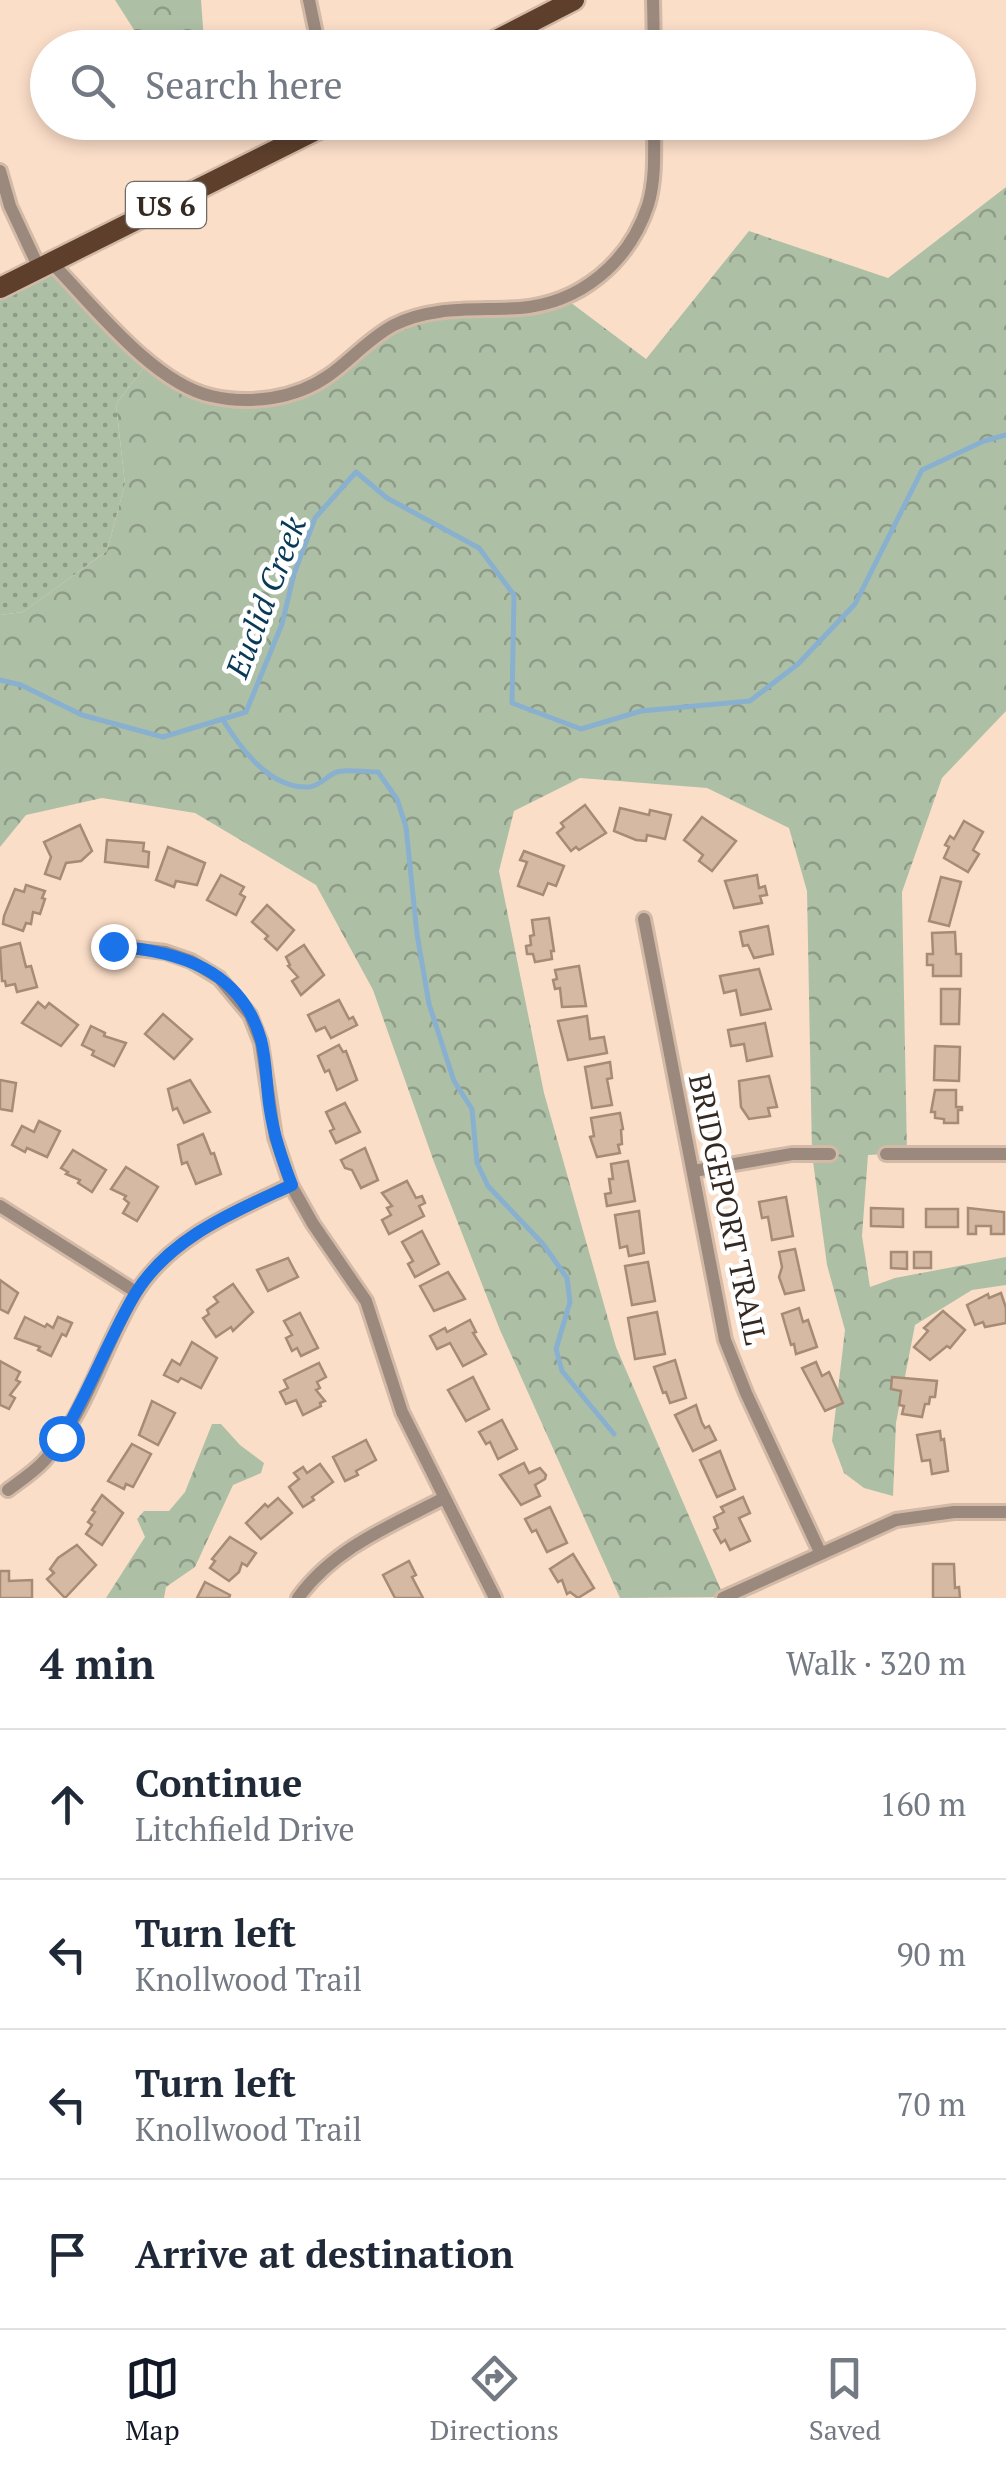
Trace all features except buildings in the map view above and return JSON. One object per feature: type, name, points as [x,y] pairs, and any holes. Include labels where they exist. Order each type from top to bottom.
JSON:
[{"type":"main road","points":[[515,30],[574,0]]},
{"type":"main road","name":"US 6","points":[[0,288],[296,140]]},
{"type":"street","points":[[309,0],[315,30]]},
{"type":"street","points":[[653,0],[654,30]]},
{"type":"street","points":[[0,171],[10,206],[45,265],[149,362],[184,386],[234,400],[286,396],[326,378],[375,338],[419,316],[470,308],[543,306],[589,287],[626,244],[647,207],[653,181],[654,140]]},
{"type":"street","name":"BRIDGEPORT TRAIL","points":[[644,919],[728,1349],[820,1552]]},
{"type":"street","points":[[113,946],[165,952],[191,961],[219,978],[242,1002],[261,1042],[274,1132],[292,1185],[313,1224],[366,1301],[392,1385],[496,1598]]},
{"type":"street","points":[[694,1172],[792,1154],[830,1154]]},
{"type":"street","points":[[886,1154],[1006,1154]]},
{"type":"street","points":[[8,1490],[43,1462],[61,1438],[136,1292],[163,1261],[195,1234],[292,1185]]},
{"type":"street","points":[[0,1206],[136,1292]]},
{"type":"street","points":[[298,1598],[315,1576],[343,1552],[444,1498]]},
{"type":"street","points":[[723,1598],[896,1520],[954,1512],[1006,1512]]},
{"type":"green space","points":[[115,0],[201,0],[203,30],[134,30]]},
{"type":"green space","points":[[1006,187],[1006,711],[942,778],[902,892],[907,1153],[868,1155],[862,1236],[870,1287],[895,1278],[1006,1257],[1006,1285],[972,1290],[915,1325],[896,1423],[893,1496],[864,1488],[844,1473],[832,1441],[845,1330],[827,1265],[812,1154],[807,891],[789,828],[707,788],[580,778],[514,811],[499,871],[544,1093],[616,1347],[724,1597],[620,1598],[500,1330],[434,1162],[373,990],[316,885],[195,813],[102,798],[26,815],[0,847],[0,615],[23,612],[107,551],[125,484],[116,404],[149,361],[224,399],[307,387],[375,338],[419,315],[566,299],[646,359],[749,231],[888,278]]},
{"type":"green space","points":[[51,262],[149,361],[116,404],[125,484],[107,551],[23,612],[0,615],[0,288]]},
{"type":"green space","points":[[212,1424],[221,1424],[264,1463],[261,1473],[233,1485],[195,1567],[166,1587],[164,1598],[106,1598],[145,1537],[137,1519],[144,1511],[169,1511],[185,1492]]},
{"type":"waterway","name":"Euclid Creek","points":[[0,680],[21,685],[82,715],[163,737],[246,712],[282,624],[294,574],[315,518],[356,472],[387,498],[479,548],[514,595],[512,703],[581,729],[641,711],[750,701],[798,664],[855,604],[922,470],[1006,435]]},
{"type":"waterway","points":[[223,720],[258,765],[282,781],[309,787],[337,772],[378,772],[397,799],[406,827],[429,1004],[454,1081],[472,1109],[477,1163],[488,1186],[543,1244],[567,1278],[570,1302],[556,1349],[562,1371],[614,1434]]},
{"type":"route","points":[[61,1438],[136,1292],[163,1261],[214,1222],[292,1185],[270,1114],[261,1042],[242,1002],[219,978],[191,961],[165,952],[113,946]]}]
